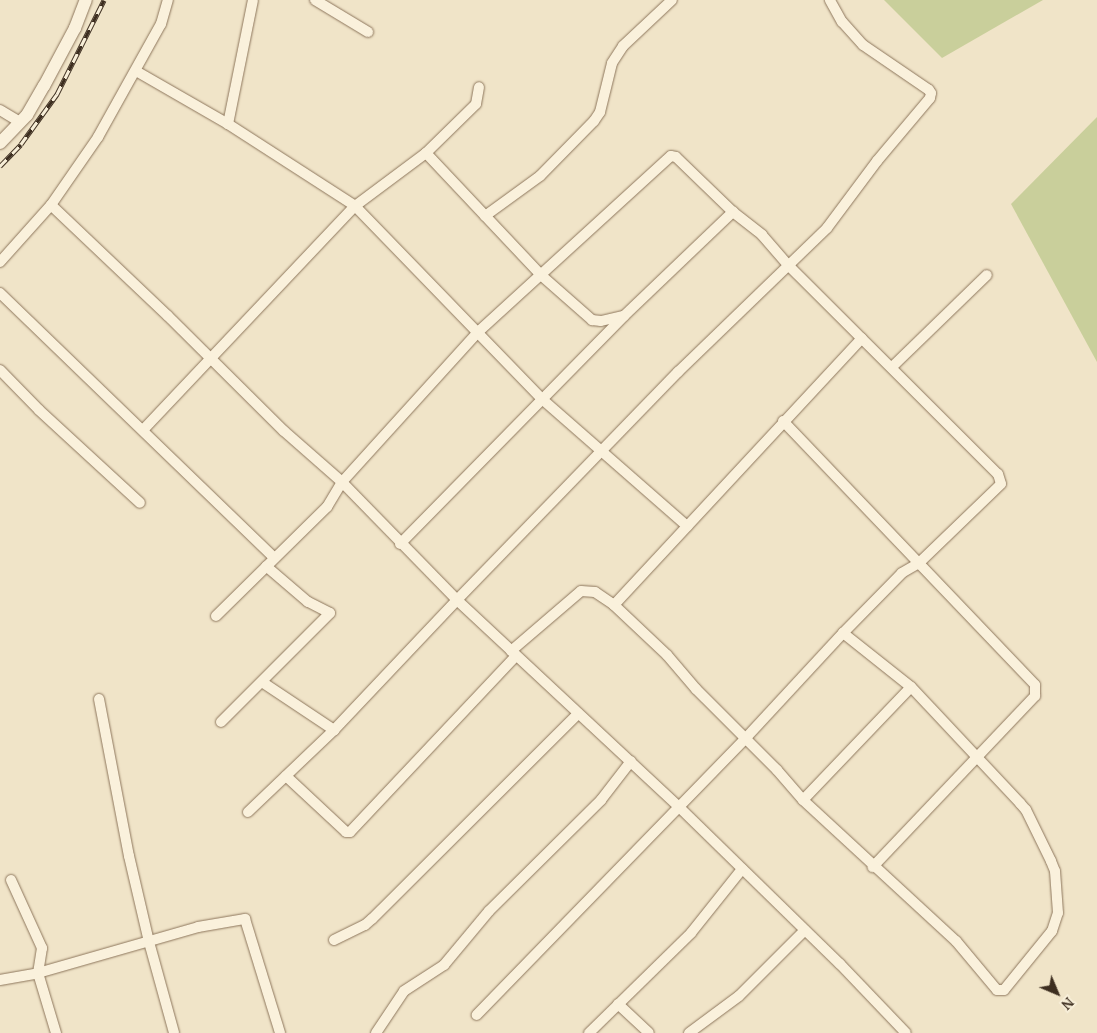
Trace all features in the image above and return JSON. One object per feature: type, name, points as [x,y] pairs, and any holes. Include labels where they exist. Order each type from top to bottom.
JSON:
[{"type":"street","points":[[0,143],[20,122],[48,80],[76,28],[86,0]]},
{"type":"street","points":[[0,262],[51,205],[98,137],[161,24],[168,0]]},
{"type":"street","points":[[228,124],[252,0]]},
{"type":"street","points":[[315,0],[368,32]]},
{"type":"street","points":[[485,216],[540,176],[594,120],[600,112],[612,62],[623,46],[672,0]]},
{"type":"street","points":[[248,812],[334,730],[678,372],[836,219],[877,161],[931,94],[864,45],[842,22],[830,0]]},
{"type":"street","points":[[136,71],[228,124],[355,206],[542,399],[686,526]]},
{"type":"street","points":[[143,430],[355,206],[426,154],[476,104],[479,87]]},
{"type":"street","points":[[0,110],[20,122]]},
{"type":"street","points":[[426,154],[542,276],[592,320],[601,321],[624,316]]},
{"type":"street","points":[[216,616],[327,507],[342,482],[478,332],[542,276],[671,156],[676,157],[733,212],[762,235],[788,266],[892,367],[1000,478],[1001,484],[919,563],[902,573],[842,633],[745,739],[477,1015]]},
{"type":"street","points":[[51,205],[284,431],[342,482],[400,544],[457,600],[678,806],[805,930],[906,1033]]},
{"type":"street","points":[[400,544],[624,316],[733,212]]},
{"type":"street","points":[[892,367],[987,275]]},
{"type":"street","points":[[0,293],[274,558]]},
{"type":"street","points":[[614,605],[862,338]]},
{"type":"street","points":[[0,370],[140,503]]},
{"type":"street","points":[[783,421],[1035,685],[1035,696],[874,867]]},
{"type":"street","points":[[221,722],[330,614],[308,602],[266,566]]},
{"type":"street","points":[[286,776],[346,832],[350,832],[514,654],[581,590],[595,592],[614,605],[668,656],[696,689],[777,770],[803,800],[956,941],[997,990],[1004,990],[1052,931],[1058,913],[1055,871],[1026,810],[911,688],[842,633]]},
{"type":"street","points":[[262,682],[334,730]]},
{"type":"street","points":[[803,800],[911,688]]},
{"type":"street","points":[[99,700],[129,856],[149,942],[174,1033]]},
{"type":"street","points":[[334,940],[365,925],[372,919],[578,714]]},
{"type":"street","points":[[376,1033],[404,991],[444,965],[488,911],[601,800],[631,762]]},
{"type":"street","points":[[589,1033],[691,933],[742,869]]},
{"type":"street","points":[[11,880],[42,948],[38,973],[56,1033]]},
{"type":"street","points":[[0,980],[38,973],[198,927],[247,920],[280,1033]]},
{"type":"street","points":[[689,1033],[739,996],[805,930]]},
{"type":"street","points":[[618,1004],[649,1033]]},
{"type":"green space","points":[[884,0],[1043,0],[942,58]]},
{"type":"green space","points":[[1097,117],[1097,362],[1011,204]]},
{"type":"railway","points":[[0,166],[21,144],[57,94],[104,0]]}]
